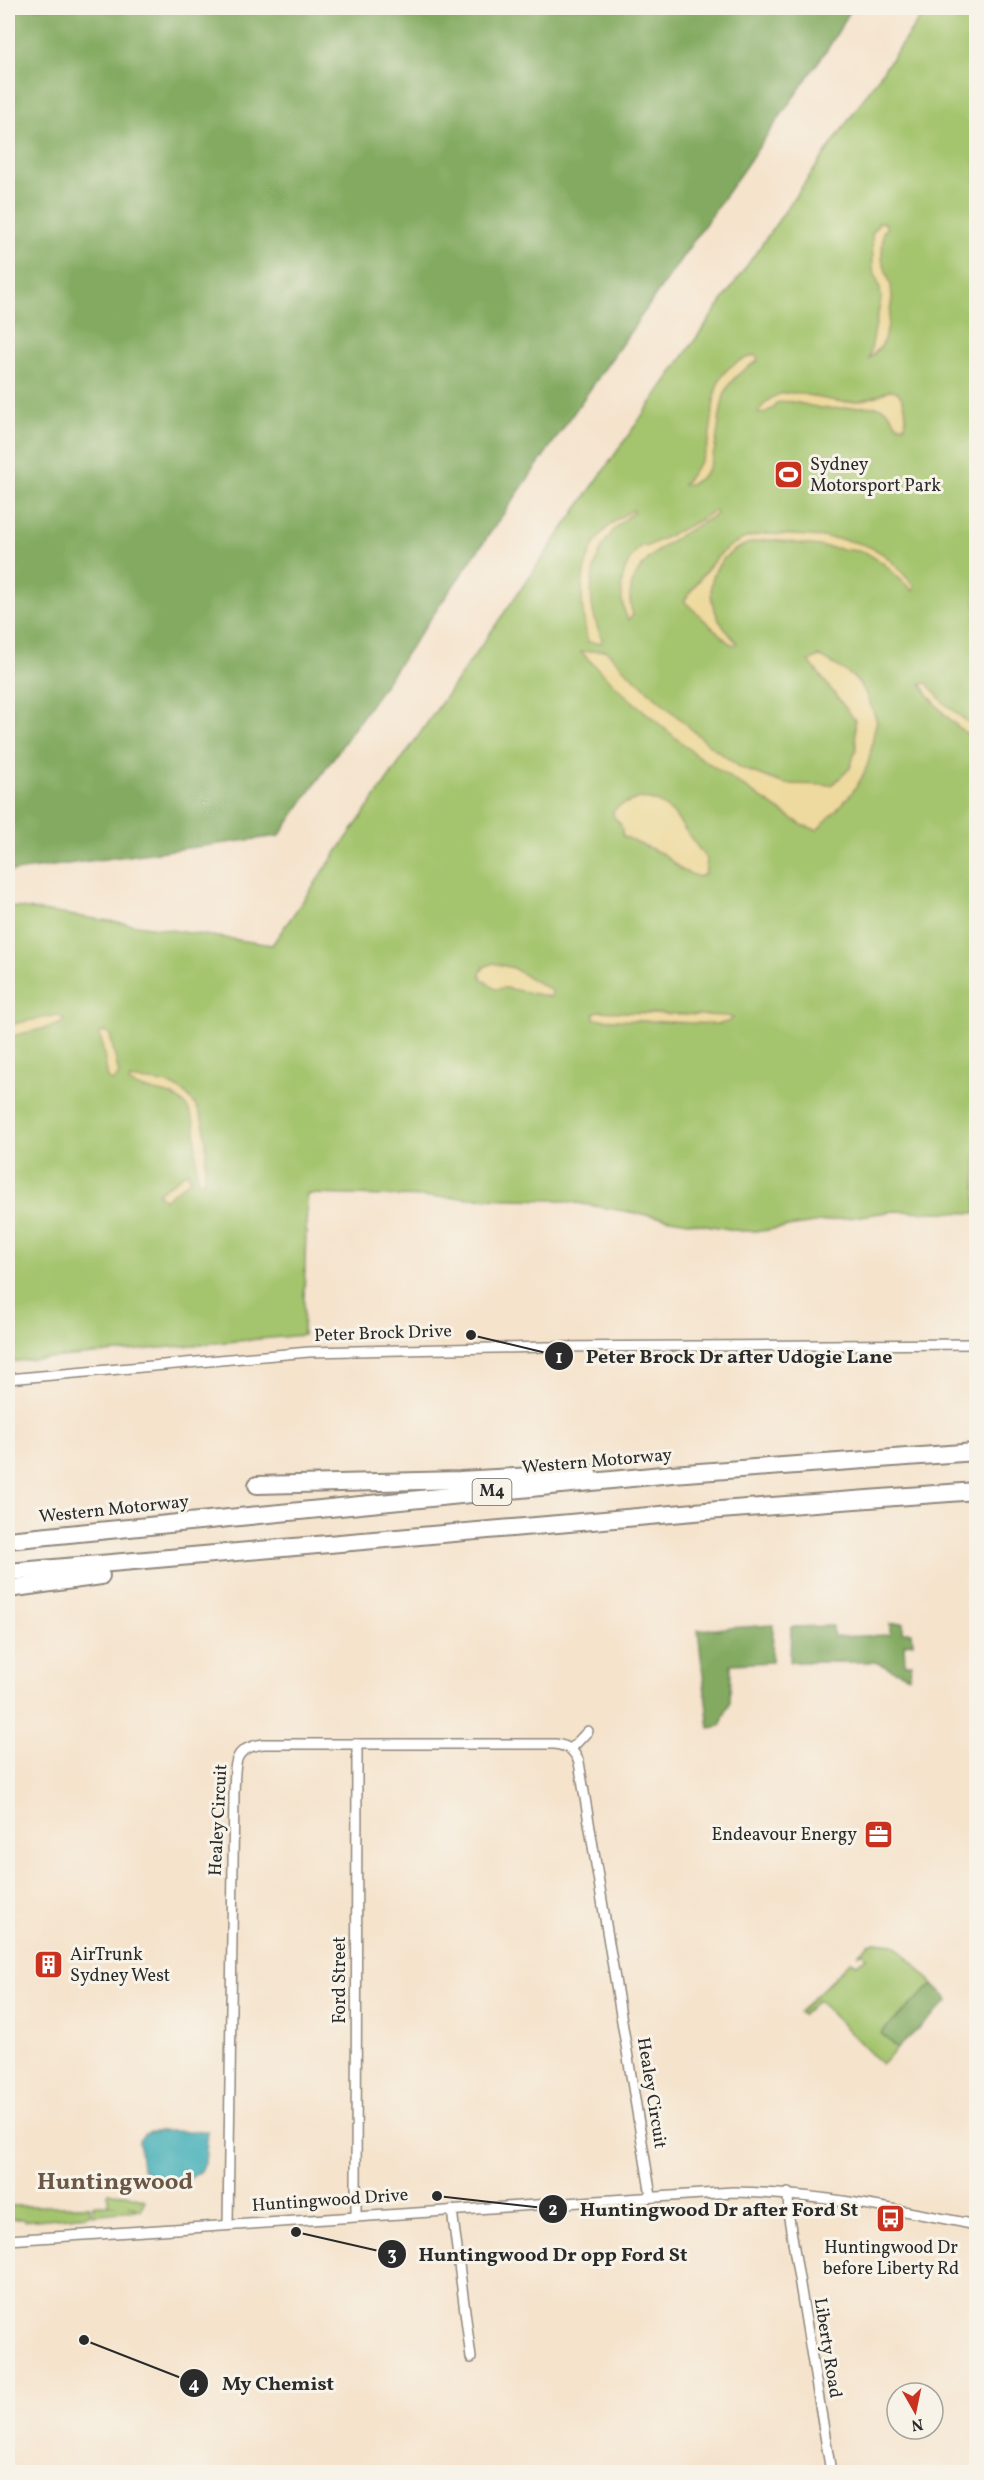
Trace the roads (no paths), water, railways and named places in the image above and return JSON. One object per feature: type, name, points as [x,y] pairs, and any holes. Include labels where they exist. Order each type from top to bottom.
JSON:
[{"type":"highway","name":"Western Motorway","points":[[8,1540],[672,1474],[976,1452]]},
{"type":"highway","points":[[257,1485],[460,1480],[571,1473],[672,1474]]},
{"type":"highway","name":"M4","points":[[8,1572],[136,1563],[706,1511],[976,1491]]},
{"type":"highway","points":[[8,1589],[128,1573],[136,1563]]},
{"type":"street","name":"Peter Brock Drive","points":[[8,1379],[309,1352],[579,1346],[976,1344]]},
{"type":"street","points":[[571,1749],[588,1731]]},
{"type":"street","name":"Ford Street","points":[[356,2216],[357,1744]]},
{"type":"street","name":"Healey Circuit","points":[[228,2225],[234,1792],[236,1761],[248,1746],[256,1745],[555,1744],[571,1749],[579,1762],[651,2196]]},
{"type":"street","name":"Huntingwood Drive","points":[[8,2240],[734,2192],[788,2193],[872,2205],[976,2225]]},
{"type":"street","name":"Liberty Road","points":[[788,2193],[789,2218],[831,2472]]},
{"type":"street","points":[[452,2210],[471,2358]]},
{"type":"water","points":[[151,2131],[208,2131],[205,2162],[201,2171],[180,2185],[170,2185],[146,2172],[142,2168],[139,2141],[144,2134]]},
{"type":"place","name":"Sydney Motorsport Park","points":[[789,475]]},
{"type":"place","name":"Peter Brock Dr after Udogie Lane","points":[[471,1335]]},
{"type":"place","name":"Endeavour Energy","points":[[878,1835]]},
{"type":"place","name":"AirTrunk Sydney West","points":[[49,1965]]},
{"type":"place","name":"Huntingwood Dr after Ford St","points":[[437,2196]]},
{"type":"place","name":"Huntingwood Dr before Liberty Rd","points":[[891,2219]]},
{"type":"place","name":"Huntingwood Dr opp Ford St","points":[[296,2232]]},
{"type":"place","name":"My Chemist","points":[[84,2340]]},
{"type":"district","name":"Huntingwood","points":[[115,2183]]}]
